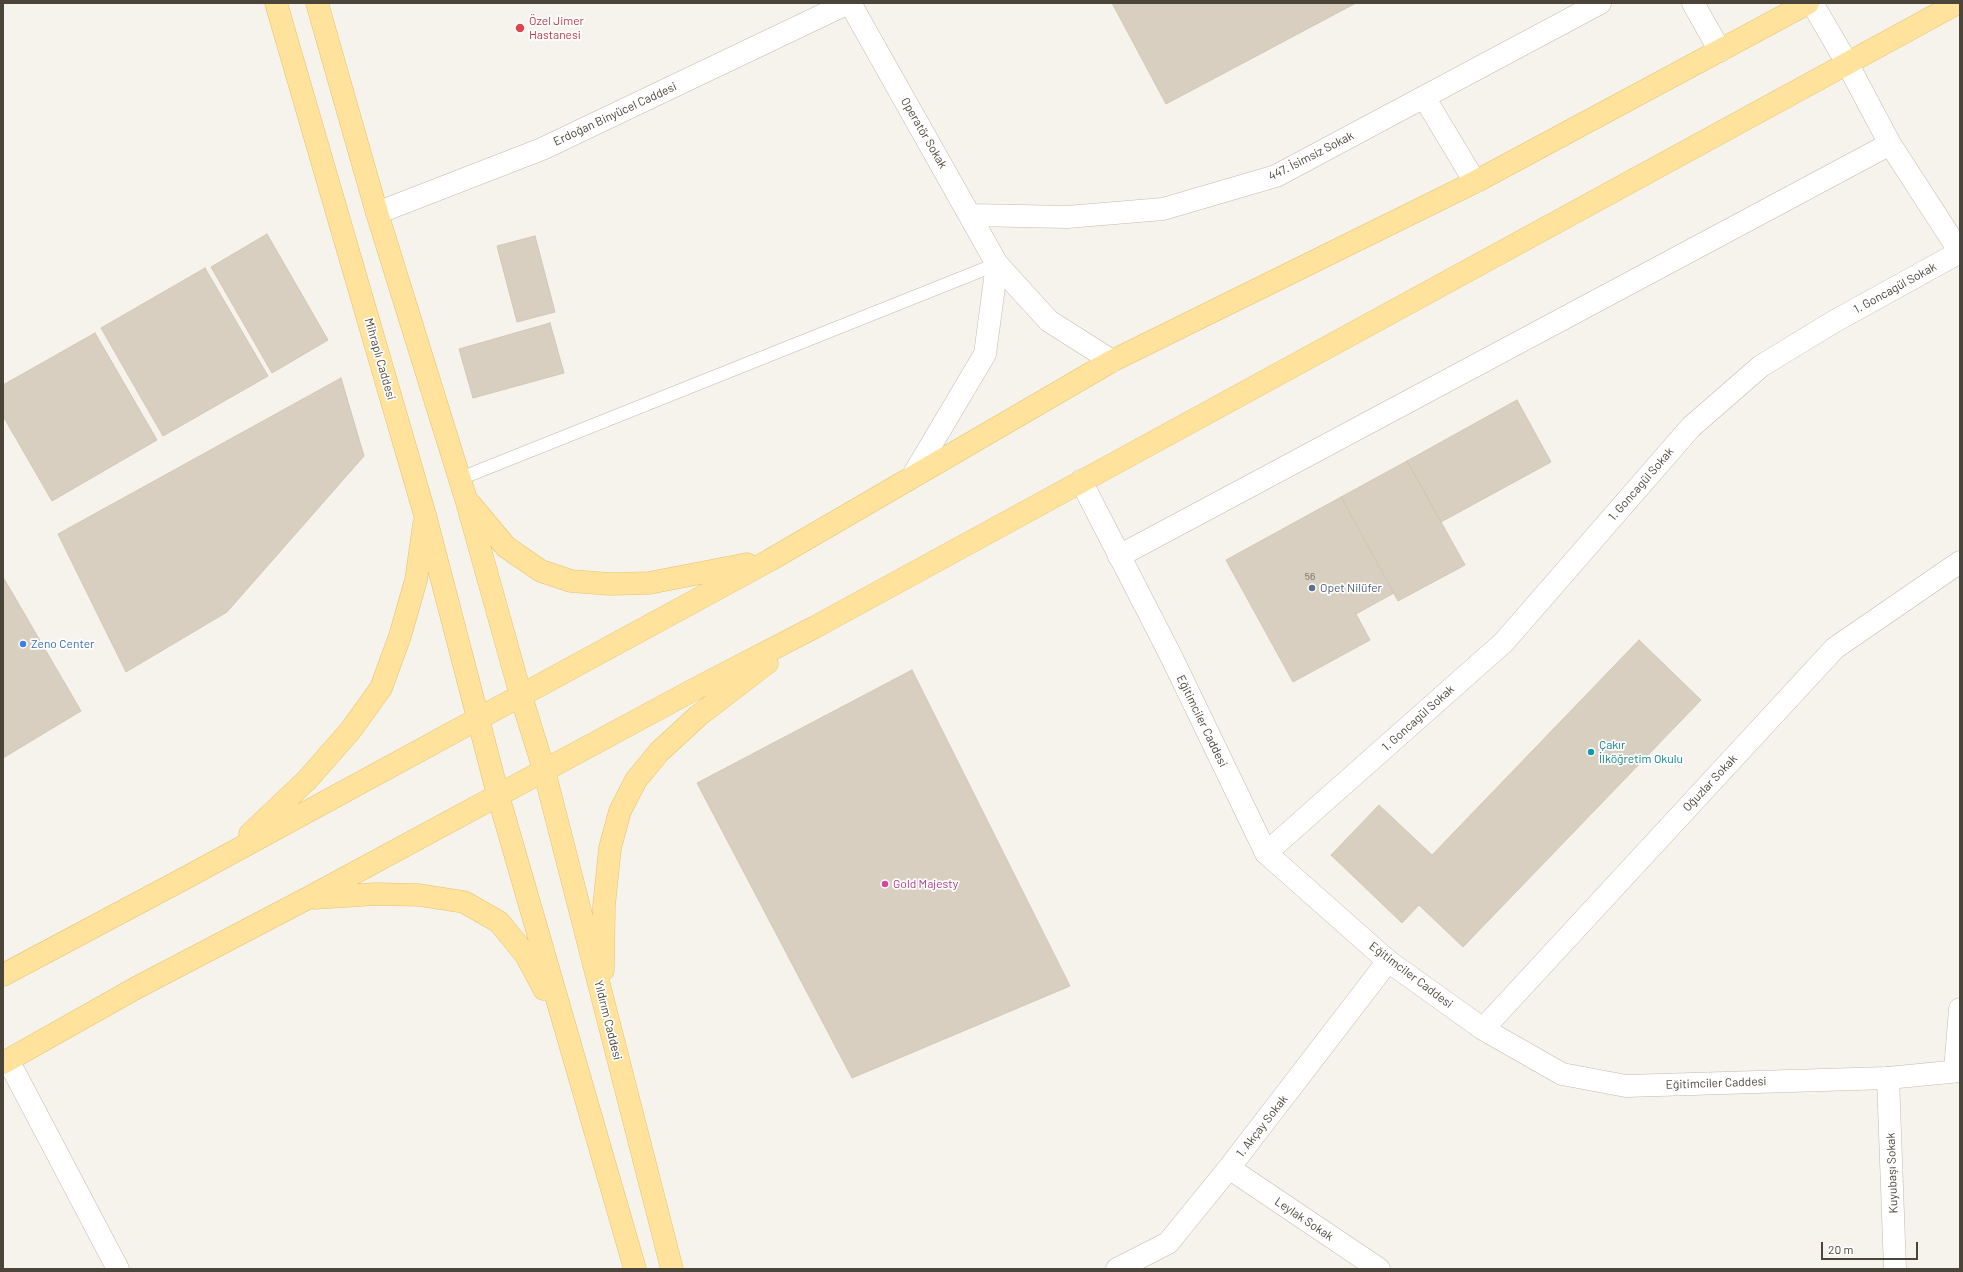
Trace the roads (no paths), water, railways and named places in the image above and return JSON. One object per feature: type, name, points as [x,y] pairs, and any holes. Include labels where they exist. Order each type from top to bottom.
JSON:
[{"type":"main road","name":"Mihraplı Caddesi","points":[[276,3],[425,515],[498,795]]},
{"type":"main road","points":[[317,3],[377,213],[462,489],[521,696]]},
{"type":"main road","points":[[4,974],[228,855],[477,718],[521,696],[770,560],[1112,361],[1475,182],[1808,3]]},
{"type":"main road","points":[[6,1061],[136,988],[308,898],[544,770],[815,627],[1958,3]]},
{"type":"main road","points":[[462,489],[506,546],[541,571],[571,581],[610,584],[649,583],[770,560]]},
{"type":"main road","points":[[228,855],[307,780],[350,731],[381,688],[400,636],[416,580],[425,515]]},
{"type":"main road","points":[[602,999],[604,906],[610,848],[620,811],[636,780],[659,752],[698,716],[815,627]]},
{"type":"main road","name":"Yıldırım Caddesi","points":[[521,696],[544,770],[672,1269]]},
{"type":"main road","points":[[498,795],[635,1269]]},
{"type":"main road","points":[[308,898],[376,894],[419,895],[464,902],[499,922],[526,955],[567,1034]]},
{"type":"street","name":"Erdoğan Binyücel Caddesi","points":[[377,213],[542,149],[849,3]]},
{"type":"street","name":"Operatör Sokak","points":[[849,3],[997,264],[1049,321],[1112,361]]},
{"type":"street","name":"447. İsimsiz Sokak","points":[[970,215],[1067,217],[1163,210],[1276,176],[1600,3]]},
{"type":"street","points":[[1693,3],[1720,51]]},
{"type":"street","points":[[1118,556],[1890,144],[1847,63],[1812,3]]},
{"type":"street","points":[[1424,97],[1475,182]]},
{"type":"street","name":"1. Goncagül Sokak","points":[[1266,853],[1504,642],[1691,427],[1720,401],[1761,366],[1835,321],[1960,252],[1890,144]]},
{"type":"street","points":[[912,477],[985,354],[997,264]]},
{"type":"street","name":"Eğitimciler Caddesi","points":[[1081,481],[1118,556],[1170,654],[1266,853],[1388,961],[1483,1029],[1562,1074],[1626,1086],[1888,1078],[1958,1071]]},
{"type":"street","name":"Oğuzlar Sokak","points":[[1483,1029],[1835,648],[1960,562]]},
{"type":"street","name":"1. Akçay Sokak","points":[[1117,1269],[1168,1243],[1229,1168],[1388,961]]},
{"type":"street","points":[[1958,1071],[1960,1009]]},
{"type":"street","points":[[6,1061],[118,1269]]},
{"type":"street","name":"Kuyubaşı Sokak","points":[[1888,1078],[1895,1269]]},
{"type":"street","name":"Leylak Sokak","points":[[1229,1168],[1379,1269]]},
{"type":"lane","points":[[462,489],[997,264]]},
{"type":"place","name":"Özel Jimer Hastanesi","points":[[520,28]]},
{"type":"place","name":"Opet Nilüfer","points":[[1312,588]]},
{"type":"place","name":"Zeno Center","points":[[23,644]]},
{"type":"place","name":"Çakır İlköğretim Okulu","points":[[1591,752]]},
{"type":"place","name":"Gold Majesty","points":[[885,884]]}]
